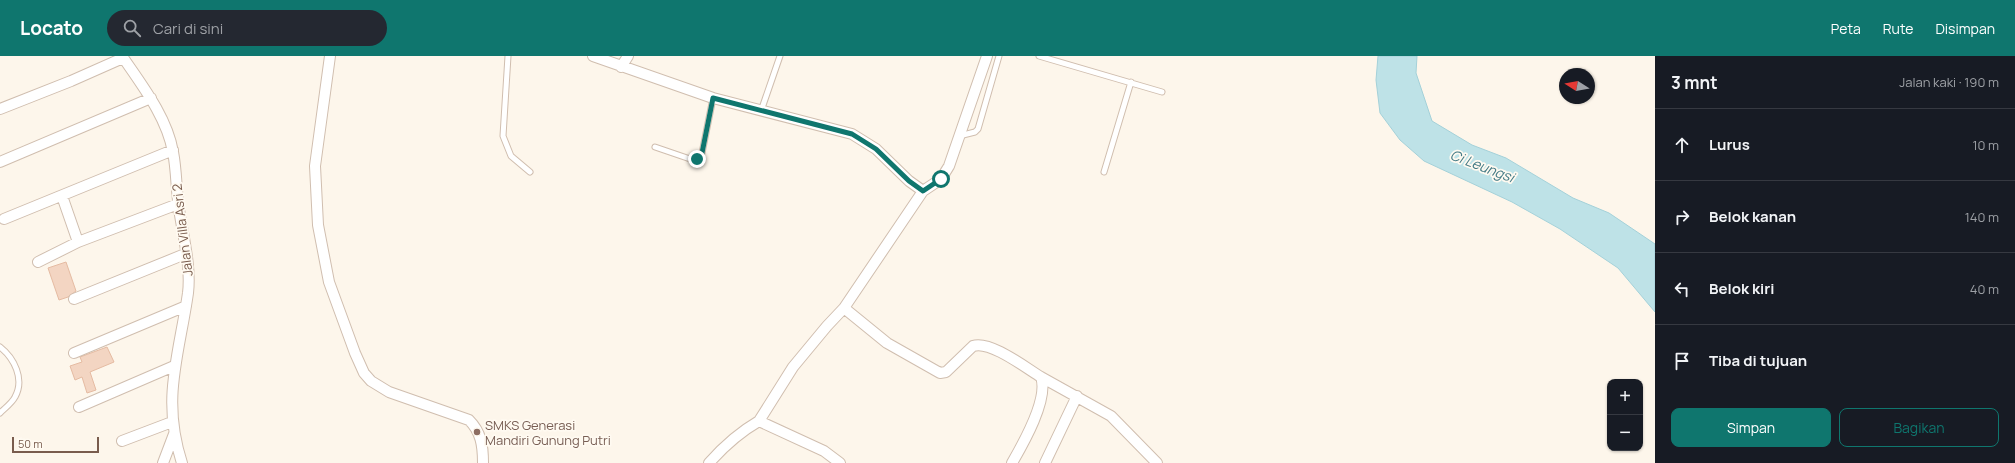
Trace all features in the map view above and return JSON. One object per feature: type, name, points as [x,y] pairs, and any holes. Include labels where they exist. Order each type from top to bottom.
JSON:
[{"type":"street","points":[[330,56],[315,166],[318,225],[329,282],[355,353],[364,373],[379,387],[389,392],[469,420],[477,428],[481,438],[483,463]]},
{"type":"street","points":[[593,56],[713,98],[852,134],[876,149],[909,181],[923,191]]},
{"type":"street","points":[[621,67],[628,56]]},
{"type":"street","points":[[709,463],[722,448],[743,430],[759,420],[793,367],[844,308],[923,191],[941,179],[949,166],[958,136],[987,56]]},
{"type":"street","points":[[0,109],[122,57]]},
{"type":"street","name":"Jalan Villa Asri 2","points":[[122,57],[151,98],[173,150],[178,204],[188,275],[186,306],[174,366],[172,422],[182,463]]},
{"type":"street","points":[[0,162],[151,98]]},
{"type":"street","points":[[4,219],[173,150]]},
{"type":"street","points":[[62,196],[78,242]]},
{"type":"street","points":[[38,262],[78,242],[178,204]]},
{"type":"street","points":[[74,299],[185,254]]},
{"type":"street","points":[[74,353],[186,306]]},
{"type":"street","points":[[844,308],[887,343],[940,373],[946,372],[973,346],[984,344],[1111,416],[1156,463]]},
{"type":"street","points":[[79,407],[174,366]]},
{"type":"street","points":[[1012,463],[1022,446],[1042,398],[1044,384],[1041,377]]},
{"type":"street","points":[[1045,463],[1077,396]]},
{"type":"street","points":[[759,420],[824,451],[840,463]]},
{"type":"street","points":[[122,441],[172,422]]},
{"type":"street","points":[[163,463],[174,434]]},
{"type":"lane","points":[[508,56],[503,136],[511,156],[530,172]]},
{"type":"lane","points":[[761,111],[780,56]]},
{"type":"lane","points":[[958,136],[976,132],[978,129],[999,56]]},
{"type":"lane","points":[[1039,56],[1162,92]]},
{"type":"lane","points":[[1104,172],[1131,82]]},
{"type":"lane","points":[[655,147],[693,160],[697,159],[702,153],[713,98]]},
{"type":"lane","points":[[0,347],[9,355],[15,364],[18,387],[15,397],[0,413]]},
{"type":"water","name":"Ci Leungsi","points":[[1378,56],[1417,56],[1416,73],[1432,121],[1472,145],[1506,158],[1573,198],[1609,213],[1655,244],[1655,312],[1618,268],[1560,229],[1512,202],[1424,161],[1400,140],[1380,113],[1376,80]]},
{"type":"building","points":[[66,262],[76,291],[68,297],[59,300],[48,268]]},
{"type":"building","points":[[107,347],[114,362],[90,372],[96,390],[87,393],[82,377],[75,380],[70,366],[82,362],[80,357]]},
{"type":"place","name":"SMKS Generasi Mandiri Gunung Putri","points":[[477,432]]},
{"type":"route","points":[[697,159],[702,153],[713,98],[852,134],[864,140],[876,149],[909,181],[923,191],[930,188],[941,179]]}]
